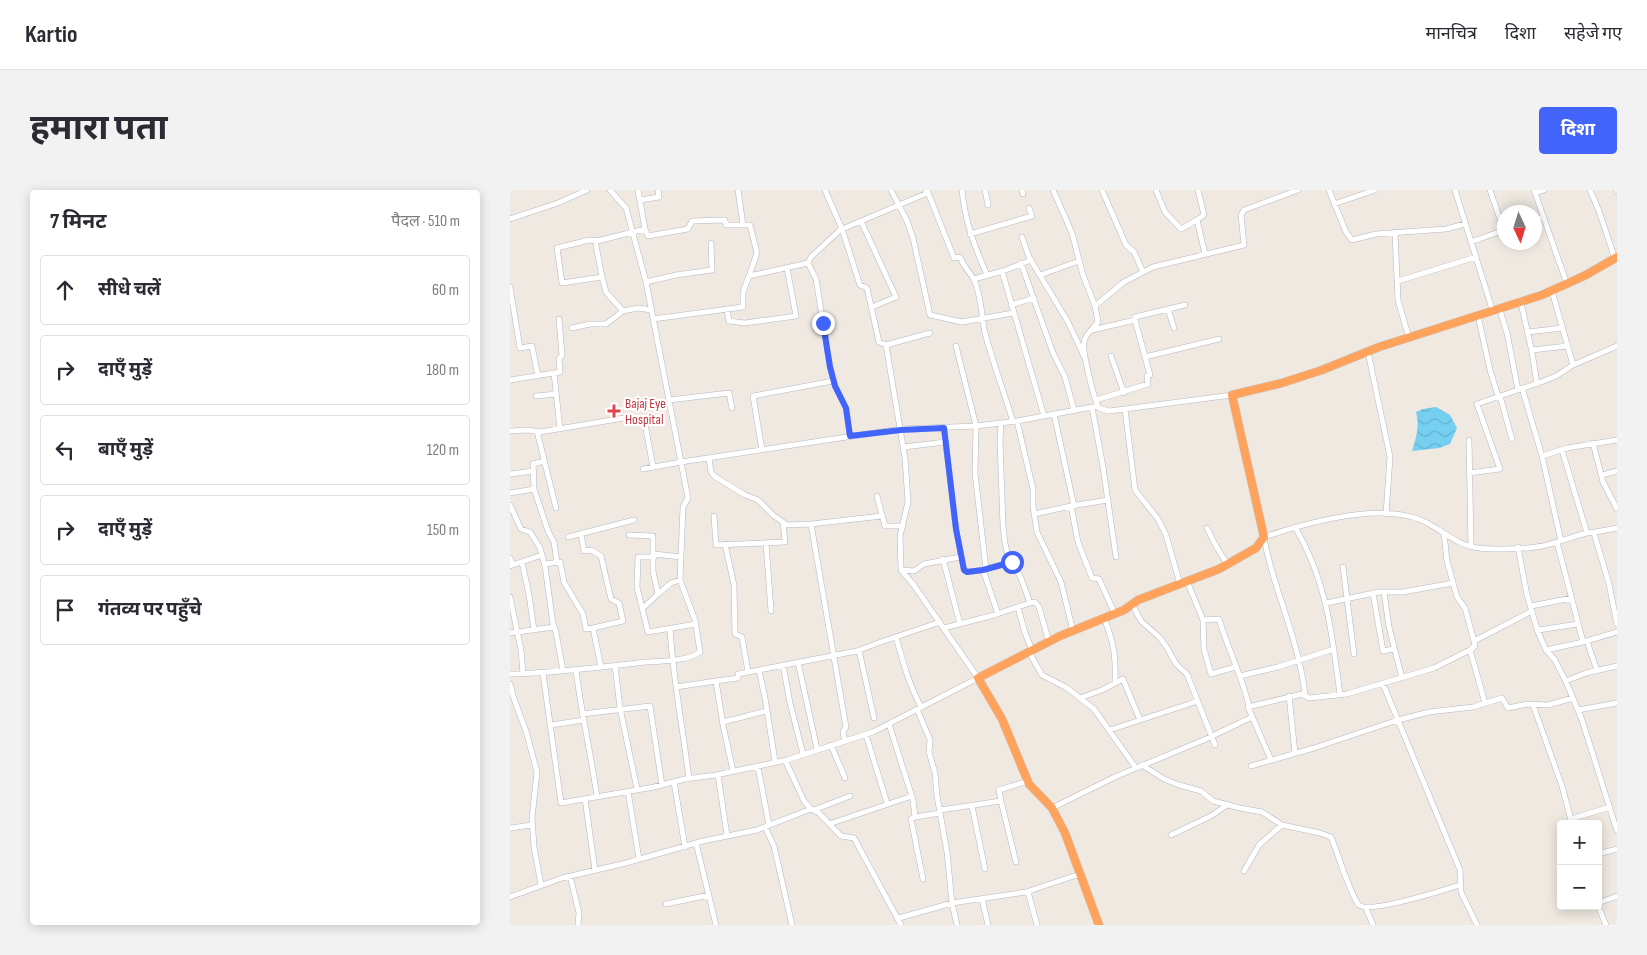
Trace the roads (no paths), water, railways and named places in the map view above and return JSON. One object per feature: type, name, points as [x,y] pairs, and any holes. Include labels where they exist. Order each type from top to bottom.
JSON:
[{"type":"highway","points":[[1098,925],[1065,833],[1052,808],[1028,781],[1002,719],[978,678],[1049,642],[1115,614],[1138,600],[1227,564],[1256,548],[1264,538],[1232,395],[1282,383],[1409,338],[1521,303],[1552,291],[1615,260]]},
{"type":"street","points":[[510,219],[541,209],[587,190]]},
{"type":"street","points":[[510,674],[543,673],[672,660],[696,655],[700,652],[696,624],[680,580],[683,507],[688,498],[669,400],[646,282],[626,208],[610,190]]},
{"type":"street","points":[[638,190],[648,236],[688,229],[692,221],[726,220],[726,225],[750,225],[757,253],[743,292],[743,306],[653,318]]},
{"type":"street","points":[[640,200],[659,197],[658,190]]},
{"type":"street","points":[[738,190],[744,225]]},
{"type":"street","points":[[825,190],[842,229],[860,285],[867,288],[879,342],[886,346],[930,333]]},
{"type":"street","points":[[891,190],[913,238],[930,315],[962,322],[1013,313]]},
{"type":"street","points":[[808,263],[811,257],[842,229],[925,194],[927,190]]},
{"type":"street","points":[[927,190],[954,258],[960,257],[974,279],[991,353],[1015,421],[1033,489],[1037,532],[1060,582],[1073,631]]},
{"type":"street","points":[[962,190],[964,212],[970,234],[987,274]]},
{"type":"street","points":[[985,190],[988,205]]},
{"type":"street","points":[[1053,190],[1072,234],[1079,261],[1095,306],[1098,322],[1086,335],[1084,342],[1095,404],[1116,557]]},
{"type":"street","points":[[1102,190],[1126,245],[1134,252],[1144,272]]},
{"type":"street","points":[[1156,190],[1165,212],[1181,229],[1204,215],[1198,190]]},
{"type":"street","points":[[1095,306],[1124,282],[1153,267],[1244,245],[1241,215],[1244,210],[1298,190]]},
{"type":"street","points":[[1329,190],[1349,238],[1352,240],[1376,234],[1446,229],[1465,224]]},
{"type":"street","points":[[1334,204],[1375,190]]},
{"type":"street","points":[[1455,190],[1476,257],[1496,311],[1507,333],[1520,389],[1542,456],[1578,624],[1596,671]]},
{"type":"street","points":[[1490,190],[1497,210]]},
{"type":"street","points":[[1544,190],[1534,191],[1567,284]]},
{"type":"street","points":[[1590,190],[1615,260]]},
{"type":"street","points":[[970,234],[1032,216],[1029,208]]},
{"type":"street","points":[[1197,220],[1205,254]]},
{"type":"street","points":[[861,221],[896,297],[872,308]]},
{"type":"street","points":[[602,277],[562,283],[557,248],[645,229]]},
{"type":"street","points":[[1395,232],[1398,300],[1409,338]]},
{"type":"street","points":[[1471,242],[1497,233]]},
{"type":"street","points":[[1022,237],[1031,260],[1068,322],[1086,360]]},
{"type":"street","points":[[595,240],[606,292],[623,311]]},
{"type":"street","points":[[646,282],[676,275],[712,270],[711,243]]},
{"type":"street","points":[[1398,281],[1476,257]]},
{"type":"street","points":[[974,279],[1031,260]]},
{"type":"street","points":[[1040,275],[1079,261]]},
{"type":"street","points":[[749,276],[808,263]]},
{"type":"street","points":[[808,263],[816,279],[834,381],[846,408],[850,436]]},
{"type":"street","points":[[1020,263],[1053,353],[1065,377],[1074,410]]},
{"type":"street","points":[[727,309],[729,321],[745,323],[796,316],[786,268]]},
{"type":"street","points":[[1002,271],[1044,416]]},
{"type":"street","points":[[510,287],[513,325],[520,348],[532,346],[538,376]]},
{"type":"street","points":[[1552,291],[1573,364]]},
{"type":"street","points":[[1011,305],[1034,298]]},
{"type":"street","points":[[1521,303],[1532,350],[1536,384]]},
{"type":"street","points":[[1092,330],[1185,306]]},
{"type":"street","points":[[572,328],[590,324],[606,324],[623,311],[638,308],[651,310]]},
{"type":"street","points":[[1168,309],[1174,328]]},
{"type":"street","points":[[1478,316],[1490,370],[1512,439]]},
{"type":"street","points":[[510,380],[560,372],[559,359],[562,355],[559,318]]},
{"type":"street","points":[[643,469],[850,436],[1015,421],[1074,410],[1095,404],[1148,384],[1147,376],[1150,375],[1135,320]]},
{"type":"street","points":[[1528,332],[1562,328]]},
{"type":"street","points":[[1145,357],[1219,339]]},
{"type":"street","points":[[543,673],[561,803],[718,775],[785,760],[866,735],[978,678],[940,622],[901,570],[900,536],[908,502],[904,448],[886,346]]},
{"type":"street","points":[[956,346],[976,426],[975,473],[985,570],[998,614]]},
{"type":"street","points":[[1532,350],[1567,346]]},
{"type":"street","points":[[1470,473],[1500,469],[1477,404],[1556,376],[1573,364],[1617,346]]},
{"type":"street","points":[[1368,352],[1390,457],[1386,514]]},
{"type":"street","points":[[1111,356],[1124,393]]},
{"type":"street","points":[[554,373],[560,429]]},
{"type":"street","points":[[762,450],[753,396],[834,381]]},
{"type":"street","points":[[669,400],[729,393],[732,408]]},
{"type":"street","points":[[536,396],[556,394]]},
{"type":"street","points":[[1095,404],[1099,408],[1109,410],[1125,409],[1232,395]]},
{"type":"street","points":[[1125,409],[1134,490],[1158,519],[1166,535],[1183,582],[1203,620],[1204,648],[1211,674],[1235,667]]},
{"type":"street","points":[[1054,414],[1073,506],[1078,542],[1092,578],[1099,579],[1115,614]]},
{"type":"street","points":[[510,431],[560,429],[624,418],[642,421],[645,424],[653,468]]},
{"type":"street","points":[[1001,423],[1003,526],[1008,556],[1021,578],[1030,603]]},
{"type":"street","points":[[944,428],[960,557],[964,570],[967,572],[985,570],[1012,562]]},
{"type":"street","points":[[537,431],[556,508]]},
{"type":"street","points":[[1469,440],[1471,546]]},
{"type":"street","points":[[1542,456],[1593,443],[1617,440]]},
{"type":"street","points":[[904,448],[945,442]]},
{"type":"street","points":[[1593,443],[1602,475],[1617,510]]},
{"type":"street","points":[[1562,450],[1588,533]]},
{"type":"street","points":[[709,458],[711,472],[714,476],[745,495],[758,500],[773,515],[790,526],[882,516]]},
{"type":"street","points":[[544,461],[533,464],[534,489],[548,531],[554,542],[557,563]]},
{"type":"street","points":[[510,474],[534,471]]},
{"type":"street","points":[[1602,475],[1617,472]]},
{"type":"street","points":[[510,493],[534,489]]},
{"type":"street","points":[[877,496],[885,526],[903,526]]},
{"type":"street","points":[[1034,514],[1108,500]]},
{"type":"street","points":[[510,505],[521,529],[530,532],[540,548],[563,671]]},
{"type":"street","points":[[1305,695],[1304,682],[1288,621],[1266,554],[1264,538],[1295,527],[1348,516],[1386,514],[1395,514],[1420,520],[1471,546],[1486,549],[1537,547],[1588,533],[1617,528]]},
{"type":"street","points":[[714,516],[716,544],[785,542],[783,521]]},
{"type":"street","points":[[568,537],[634,520]]},
{"type":"street","points":[[811,524],[846,727],[843,732],[845,741]]},
{"type":"street","points":[[1295,527],[1317,572],[1326,603],[1340,695]]},
{"type":"street","points":[[1207,528],[1227,564]]},
{"type":"street","points":[[1249,706],[1302,694],[1309,698],[1340,695],[1434,668],[1470,650],[1474,646],[1474,641],[1465,608],[1457,596],[1453,583],[1447,561],[1444,533]]},
{"type":"street","points":[[1594,533],[1609,584],[1617,624]]},
{"type":"street","points":[[544,564],[560,562],[564,582],[582,614],[586,629],[622,621],[619,603],[611,599],[602,556],[590,550],[584,551],[581,534]]},
{"type":"street","points":[[629,535],[653,536],[653,571],[658,594]]},
{"type":"street","points":[[766,543],[771,611]]},
{"type":"street","points":[[725,544],[734,585],[735,634],[742,637],[748,672]]},
{"type":"street","points":[[1518,548],[1531,609],[1538,630],[1546,650],[1555,660],[1566,681],[1578,710],[1617,831]]},
{"type":"street","points":[[510,558],[511,566],[542,555]]},
{"type":"street","points":[[681,557],[638,557],[637,588],[648,632],[696,624]]},
{"type":"street","points":[[901,570],[914,571],[924,564],[960,557]]},
{"type":"street","points":[[942,560],[960,624]]},
{"type":"street","points":[[522,562],[534,630]]},
{"type":"street","points":[[1343,567],[1354,654]]},
{"type":"street","points":[[642,609],[672,583],[680,580]]},
{"type":"street","points":[[1326,603],[1373,593],[1404,592],[1453,583]]},
{"type":"street","points":[[1384,592],[1389,628],[1402,678]]},
{"type":"street","points":[[1373,593],[1383,651],[1394,648]]},
{"type":"street","points":[[510,597],[521,650],[523,674]]},
{"type":"street","points":[[1474,641],[1531,609],[1572,598]]},
{"type":"street","points":[[944,628],[1035,602],[1039,607],[1049,642]]},
{"type":"street","points":[[1132,604],[1140,621],[1159,637],[1176,664],[1187,674],[1216,745]]},
{"type":"street","points":[[1018,607],[1030,651],[1042,674],[1067,688],[1094,709],[1136,768]]},
{"type":"street","points":[[1104,618],[1114,646],[1116,660],[1115,683]]},
{"type":"street","points":[[1203,620],[1219,619],[1235,667],[1245,688],[1248,707],[1271,760]]},
{"type":"street","points":[[676,688],[738,678],[738,674],[834,657],[940,622]]},
{"type":"street","points":[[1538,630],[1578,624]]},
{"type":"street","points":[[510,633],[554,628]]},
{"type":"street","points":[[593,628],[601,667]]},
{"type":"street","points":[[670,629],[672,660],[689,779]]},
{"type":"street","points":[[1546,650],[1617,632]]},
{"type":"street","points":[[896,637],[930,740],[929,752],[935,773],[947,852],[952,902],[958,925]]},
{"type":"street","points":[[1240,676],[1298,661],[1334,649]]},
{"type":"street","points":[[859,650],[874,718]]},
{"type":"street","points":[[1470,650],[1485,703]]},
{"type":"street","points":[[798,662],[817,749]]},
{"type":"street","points":[[783,665],[802,754]]},
{"type":"street","points":[[615,666],[620,710],[637,789]]},
{"type":"street","points":[[1566,681],[1617,666]]},
{"type":"street","points":[[576,670],[597,797]]},
{"type":"street","points":[[759,670],[775,762]]},
{"type":"street","points":[[1080,698],[1123,679],[1140,720]]},
{"type":"street","points":[[716,681],[722,722],[733,771]]},
{"type":"street","points":[[510,684],[526,731],[536,772],[532,825],[541,884]]},
{"type":"street","points":[[1382,684],[1460,870],[1461,892],[1477,925]]},
{"type":"street","points":[[1289,696],[1295,753]]},
{"type":"street","points":[[1251,766],[1429,712],[1472,707],[1502,698],[1508,708],[1548,705],[1573,698]]},
{"type":"street","points":[[1110,730],[1198,701]]},
{"type":"street","points":[[1578,710],[1617,703]]},
{"type":"street","points":[[1533,705],[1562,786],[1571,820]]},
{"type":"street","points":[[582,714],[650,706],[662,785]]},
{"type":"street","points":[[722,722],[767,711]]},
{"type":"street","points":[[1052,808],[1142,765],[1252,717]]},
{"type":"street","points":[[551,725],[584,720]]},
{"type":"street","points":[[889,724],[912,796],[915,817]]},
{"type":"street","points":[[866,735],[887,804]]},
{"type":"street","points":[[831,745],[845,778]]},
{"type":"street","points":[[785,760],[804,801],[813,810],[820,813],[828,824],[841,836],[854,838],[902,925]]},
{"type":"street","points":[[1142,765],[1164,779],[1201,791],[1213,801],[1262,812],[1282,825],[1331,837],[1351,891],[1359,905],[1366,908],[1387,906],[1460,886]]},
{"type":"street","points":[[758,767],[767,826],[774,846],[792,925]]},
{"type":"street","points":[[718,775],[727,835]]},
{"type":"street","points":[[1016,862],[999,790],[1028,781]]},
{"type":"street","points":[[674,782],[685,847]]},
{"type":"street","points":[[628,791],[639,859]]},
{"type":"street","points":[[510,897],[541,884],[767,826],[850,796]]},
{"type":"street","points":[[828,824],[912,796]]},
{"type":"street","points":[[585,799],[595,870]]},
{"type":"street","points":[[923,878],[911,819],[940,811],[1001,801]]},
{"type":"street","points":[[1172,835],[1211,816],[1227,805]]},
{"type":"street","points":[[972,806],[985,869]]},
{"type":"street","points":[[1574,820],[1610,807]]},
{"type":"street","points":[[510,828],[532,825]]},
{"type":"street","points":[[1244,871],[1259,845],[1282,825]]},
{"type":"street","points":[[696,843],[716,925]]},
{"type":"street","points":[[1602,853],[1617,849]]},
{"type":"street","points":[[899,918],[952,902],[1028,892],[1080,874]]},
{"type":"street","points":[[570,876],[579,913],[578,925]]},
{"type":"street","points":[[1028,892],[1037,925]]},
{"type":"street","points":[[666,904],[709,894]]},
{"type":"street","points":[[1602,903],[1617,896]]},
{"type":"street","points":[[982,899],[988,925]]},
{"type":"street","points":[[1366,908],[1373,925]]},
{"type":"street","points":[[1600,910],[1606,925]]},
{"type":"water","points":[[1436,407],[1450,415],[1457,428],[1450,444],[1439,448],[1412,451],[1418,427],[1416,412]]},
{"type":"place","name":"Bajaj Eye Hospital","points":[[614,411]]}]
